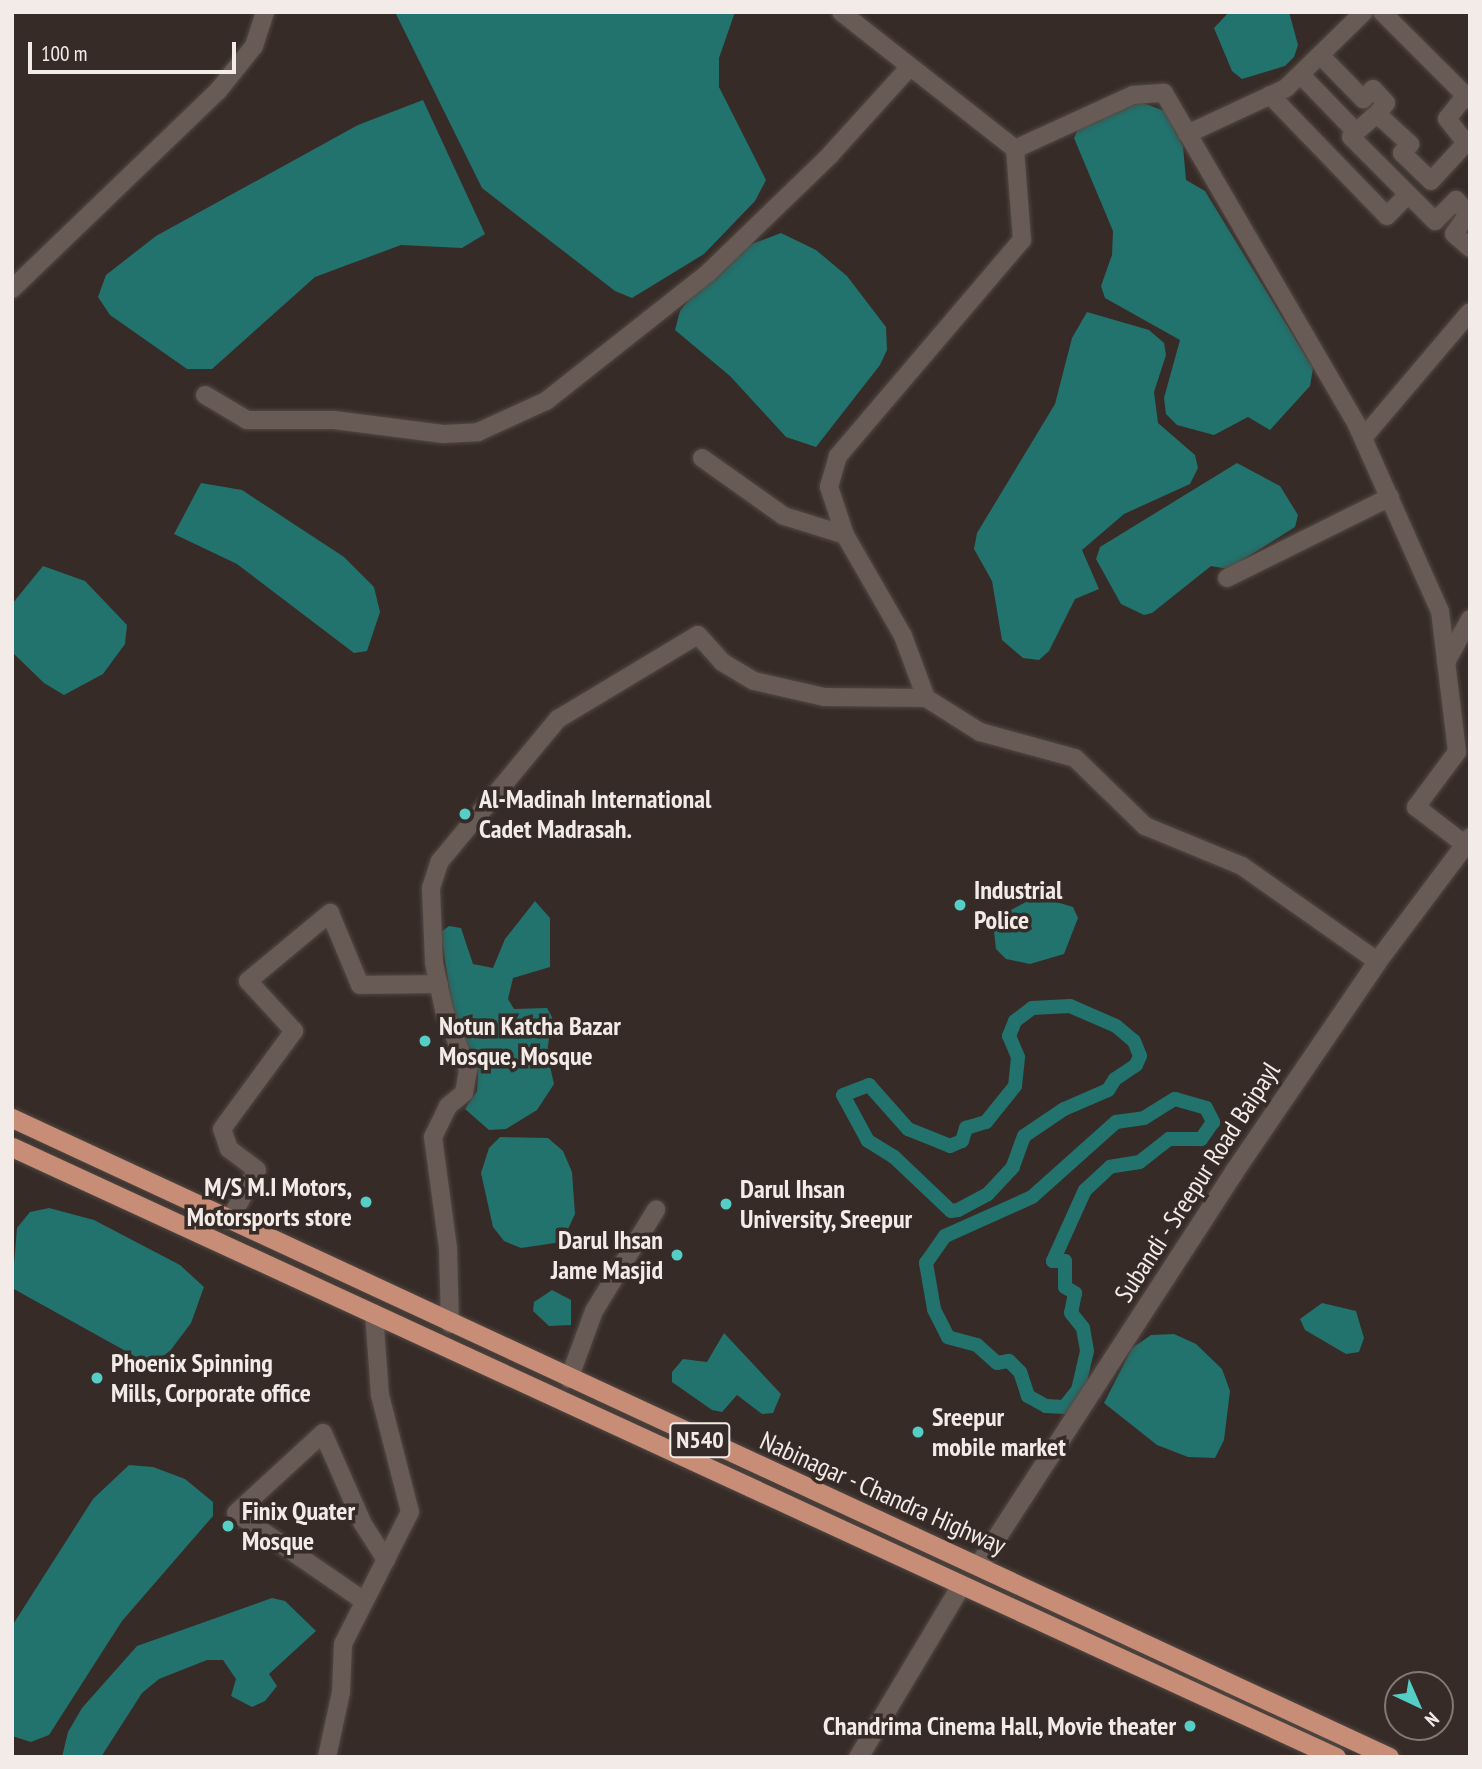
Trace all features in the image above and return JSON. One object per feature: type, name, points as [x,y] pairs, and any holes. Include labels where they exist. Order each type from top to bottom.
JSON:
[{"type":"highway","name":"Nabinagar - Chandra Highway","points":[[12,1118],[450,1324],[979,1564],[1389,1757]]},
{"type":"highway","name":"Nabinagar - Chandra Highway","points":[[12,1147],[1336,1757]]},
{"type":"street","points":[[12,289],[218,91],[254,46],[265,12]]},
{"type":"street","points":[[841,12],[1015,149],[1023,240],[838,456],[829,486],[845,534],[903,636],[926,698]]},
{"type":"street","points":[[1186,134],[1270,95],[1301,75],[1322,57],[1364,12]]},
{"type":"street","points":[[1377,114],[1410,144],[1402,153],[1431,181],[1466,143],[1447,119],[1467,98],[1382,12]]},
{"type":"street","points":[[1322,57],[1363,99],[1373,89],[1386,103],[1350,137],[1435,221],[1456,200],[1468,214],[1454,233],[1470,248]]},
{"type":"street","points":[[205,395],[247,420],[334,420],[443,434],[478,432],[546,401],[708,273],[821,164],[909,68]]},
{"type":"street","points":[[1301,75],[1356,132]]},
{"type":"street","points":[[1015,149],[1133,94],[1164,93],[1363,438],[1440,611],[1457,752],[1416,807],[1466,840]]},
{"type":"street","points":[[1270,95],[1387,216],[1408,194]]},
{"type":"street","points":[[1363,438],[1470,312]]},
{"type":"street","points":[[702,458],[784,516],[845,534]]},
{"type":"street","points":[[1227,578],[1390,497]]},
{"type":"street","points":[[1446,662],[1470,619]]},
{"type":"street","points":[[450,1324],[448,1248],[433,1137],[448,1106],[464,1093],[468,1070],[439,984],[431,888],[440,861],[558,719],[598,691],[648,669],[698,635],[722,662],[754,681],[824,697],[926,698],[980,732],[1075,758],[1144,827],[1242,866],[1377,961]]},
{"type":"street","name":"Subandi - Sreepur Road Baipayl","points":[[979,1564],[1377,961],[1466,840]]},
{"type":"street","points":[[229,1221],[257,1170],[229,1149],[222,1129],[294,1031],[248,981],[330,913],[360,985],[439,984]]},
{"type":"street","points":[[569,1379],[594,1311],[656,1210]]},
{"type":"street","points":[[327,1757],[341,1692],[343,1644],[410,1512],[380,1395],[374,1313]]},
{"type":"street","points":[[364,1601],[236,1513],[323,1433],[345,1472],[363,1524],[386,1560]]},
{"type":"street","points":[[858,1757],[961,1585]]},
{"type":"water","points":[[395,12],[735,12],[719,58],[719,87],[766,180],[755,201],[704,254],[632,298],[615,291],[482,188]]},
{"type":"water","points":[[1229,12],[1289,12],[1298,45],[1294,57],[1285,66],[1242,79],[1232,71],[1214,28]]},
{"type":"water","points":[[423,100],[485,234],[462,248],[401,245],[315,277],[212,369],[187,369],[110,315],[98,297],[106,275],[156,236],[358,125]]},
{"type":"water","points":[[1140,102],[1165,111],[1183,146],[1186,180],[1205,191],[1313,368],[1310,386],[1270,430],[1248,417],[1214,435],[1177,425],[1166,414],[1164,398],[1180,340],[1105,298],[1101,286],[1112,255],[1113,231],[1074,138],[1080,125]]},
{"type":"water","points":[[781,233],[816,250],[847,276],[886,327],[887,350],[880,365],[816,447],[786,437],[730,376],[675,330],[680,311],[695,292],[749,245]]},
{"type":"water","points":[[1087,312],[1149,330],[1164,343],[1166,355],[1154,392],[1158,423],[1195,455],[1198,468],[1190,484],[1124,514],[1082,550],[1099,589],[1075,599],[1049,651],[1039,660],[1023,658],[1002,640],[992,581],[974,549],[977,533],[1055,404],[1072,338]]},
{"type":"water","points":[[1237,463],[1280,486],[1298,515],[1295,527],[1228,569],[1211,566],[1152,613],[1144,615],[1121,604],[1096,559],[1100,547]]},
{"type":"water","points":[[201,483],[242,490],[344,557],[374,587],[380,612],[367,651],[354,653],[237,564],[174,534]]},
{"type":"water","points":[[43,566],[85,581],[127,625],[125,644],[103,674],[64,695],[44,683],[12,652],[12,604]]},
{"type":"water","points":[[1046,899],[1073,907],[1078,918],[1064,954],[1030,964],[1006,959],[996,949],[994,932],[1001,915],[1028,901]]},
{"type":"water","points":[[535,901],[550,918],[550,967],[513,978],[508,999],[514,1009],[547,1008],[552,1017],[547,1053],[554,1084],[537,1110],[506,1129],[489,1130],[465,1109],[477,1091],[478,1074],[453,1015],[441,932],[449,926],[461,928],[473,964],[493,968],[505,939]]},
{"type":"water","points":[[500,1137],[548,1138],[563,1151],[572,1172],[575,1214],[562,1242],[521,1248],[504,1241],[493,1227],[481,1173],[489,1148]]},
{"type":"water","points":[[49,1208],[94,1220],[180,1265],[204,1287],[191,1323],[170,1351],[157,1360],[140,1359],[12,1288],[17,1228],[30,1212]]},
{"type":"water","points":[[552,1290],[571,1300],[571,1325],[549,1326],[533,1311],[534,1302]]},
{"type":"water","points":[[1322,1303],[1356,1311],[1364,1338],[1359,1352],[1346,1354],[1305,1330],[1300,1319]]},
{"type":"water","points":[[724,1333],[781,1394],[773,1413],[762,1414],[737,1395],[722,1412],[712,1410],[672,1382],[672,1372],[683,1359],[707,1362]]},
{"type":"water","points":[[1174,1334],[1196,1344],[1222,1369],[1230,1391],[1224,1440],[1215,1458],[1188,1457],[1157,1445],[1104,1403],[1132,1348],[1151,1335]]},
{"type":"water","points":[[129,1465],[153,1467],[185,1479],[213,1502],[213,1516],[122,1621],[49,1735],[31,1742],[12,1736],[12,1626],[93,1499]]},
{"type":"water","points":[[272,1598],[285,1601],[316,1631],[269,1674],[277,1686],[265,1701],[252,1707],[231,1696],[236,1679],[223,1660],[207,1660],[159,1679],[142,1693],[101,1757],[62,1757],[68,1732],[82,1708],[137,1646]]},
{"type":"waterway","points":[[1070,1006],[1116,1026],[1134,1041],[1140,1056],[1136,1065],[1115,1079],[1108,1090],[1064,1109],[1024,1136],[1013,1167],[988,1194],[958,1210],[951,1211],[894,1157],[868,1141],[843,1095],[869,1085],[908,1129],[950,1146],[962,1141],[966,1128],[986,1122],[1015,1086],[1018,1057],[1009,1036],[1015,1021],[1032,1008],[1070,1006]]},
{"type":"waterway","points":[[1175,1099],[1206,1108],[1213,1122],[1201,1139],[1169,1139],[1140,1162],[1110,1167],[1085,1190],[1053,1261],[1065,1261],[1065,1287],[1075,1293],[1071,1313],[1083,1328],[1087,1351],[1078,1390],[1064,1407],[1046,1406],[1028,1396],[1020,1372],[1009,1361],[997,1363],[977,1345],[948,1337],[934,1309],[926,1263],[945,1236],[1032,1197],[1116,1122],[1144,1118],[1175,1099]]},
{"type":"place","name":"Al-Madinah International Cadet Madrasah.","points":[[465,814]]},
{"type":"place","name":"Industrial Police","points":[[960,905]]},
{"type":"place","name":"Notun Katcha Bazar Mosque, Mosque","points":[[425,1041]]},
{"type":"place","name":"M/S M.I Motors, Motorsports store","points":[[366,1202]]},
{"type":"place","name":"Darul Ihsan University, Sreepur","points":[[726,1204]]},
{"type":"place","name":"Darul Ihsan Jame Masjid","points":[[677,1255]]},
{"type":"place","name":"Phoenix Spinning Mills, Corporate office","points":[[97,1378]]},
{"type":"place","name":"Sreepur mobile market","points":[[918,1432]]},
{"type":"place","name":"Finix Quater Mosque","points":[[228,1526]]},
{"type":"place","name":"Chandrima Cinema Hall, Movie theater","points":[[1190,1726]]}]
